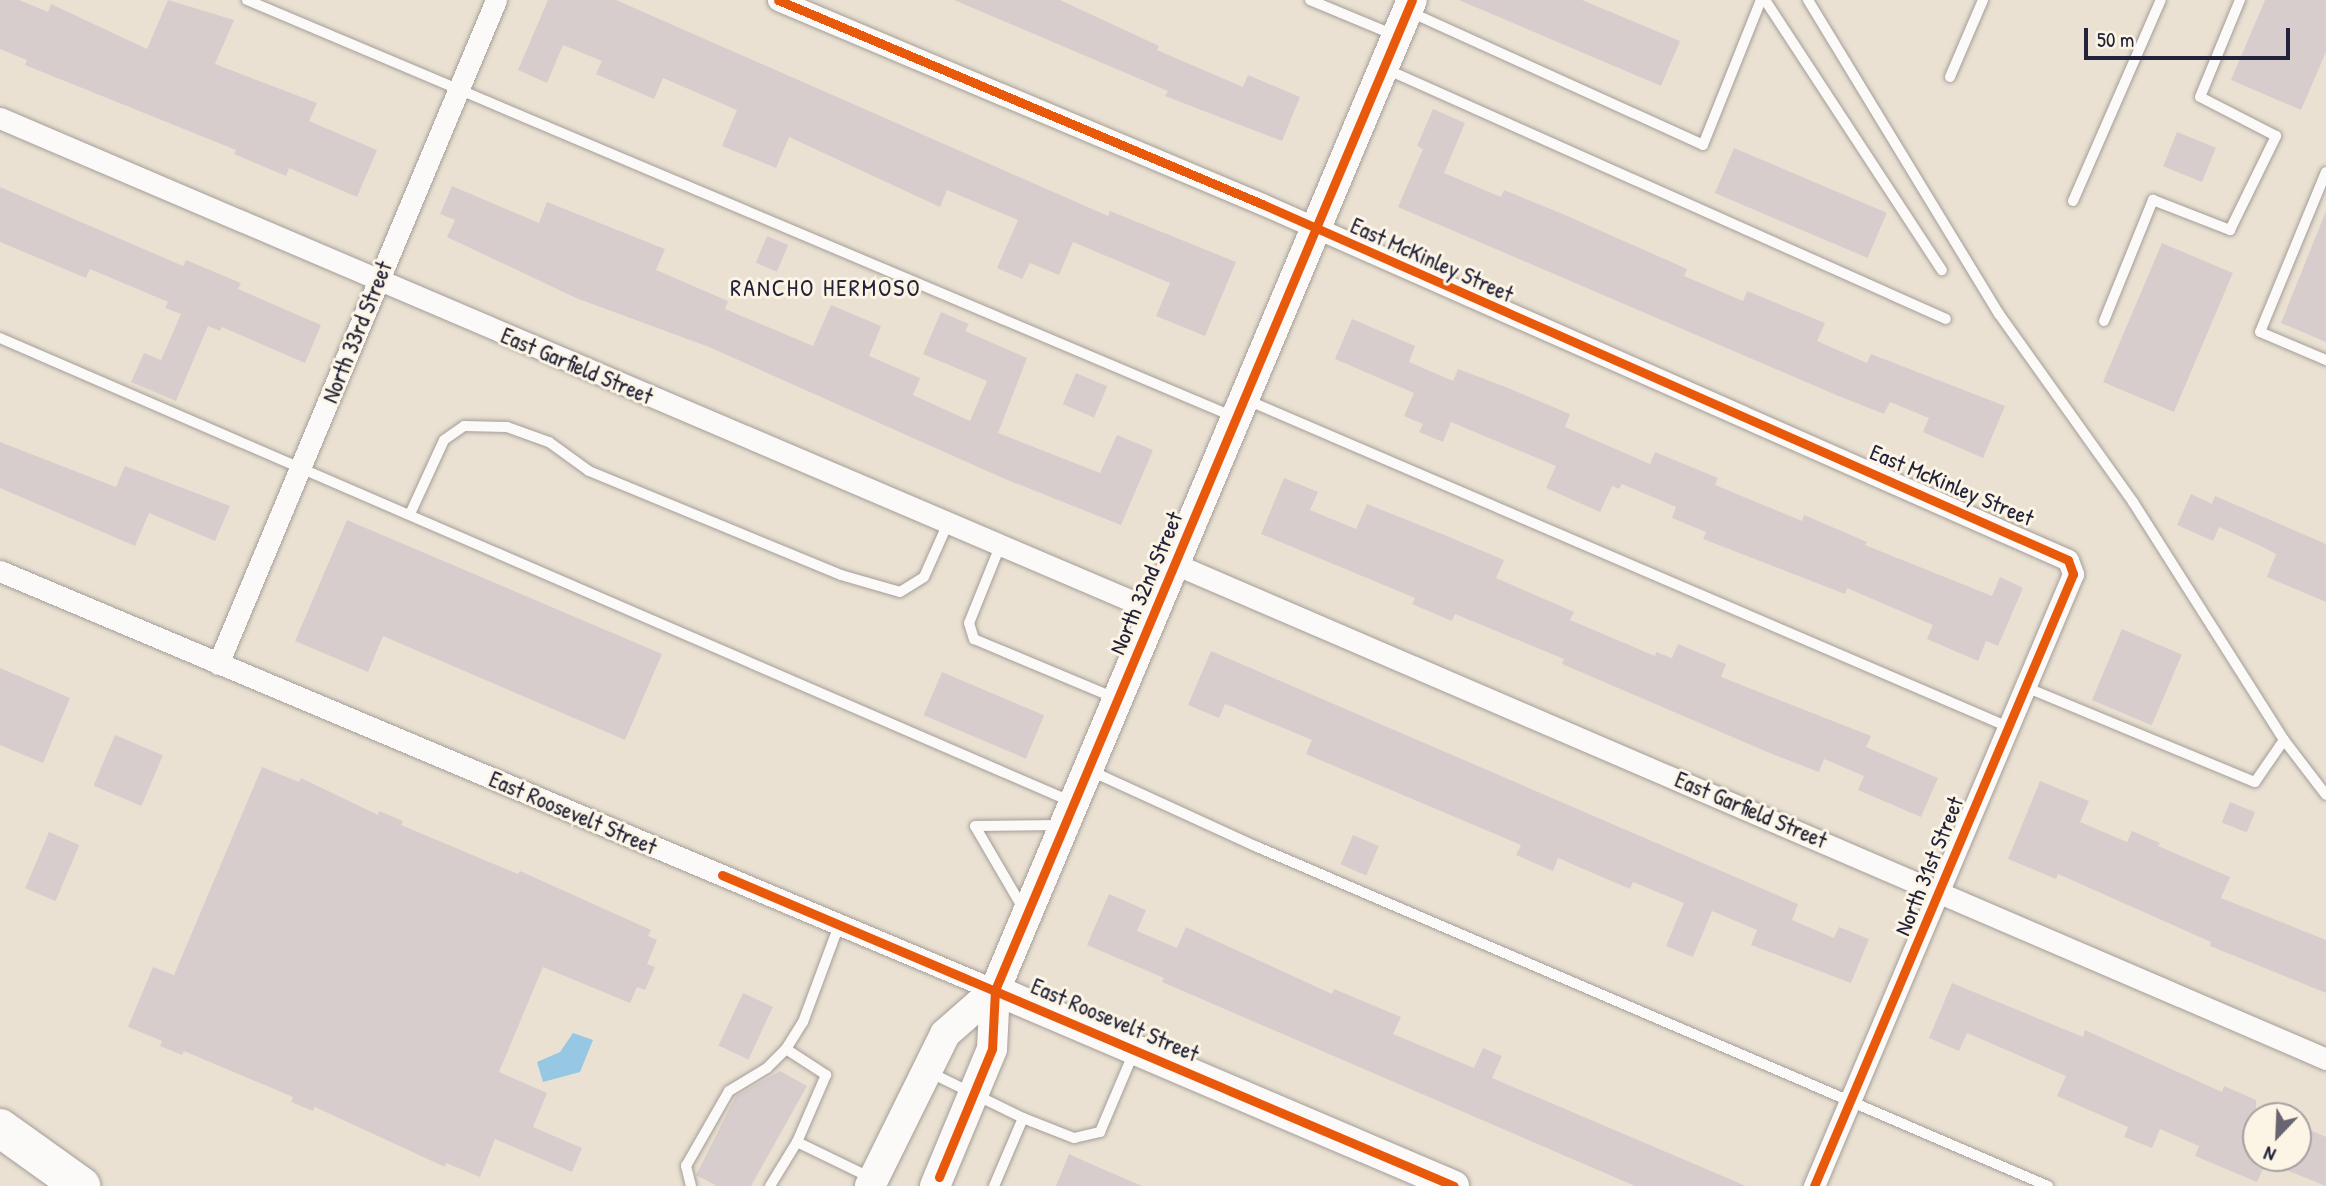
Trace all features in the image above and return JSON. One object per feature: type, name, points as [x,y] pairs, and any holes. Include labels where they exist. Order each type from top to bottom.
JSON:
[{"type":"highway","points":[[0,1128],[81,1186]]},
{"type":"main road","name":"North 32nd Street","points":[[935,1186],[992,1049],[995,990],[1405,16]]},
{"type":"main road","name":"North 32nd Street","points":[[872,1182],[945,1034],[995,990]]},
{"type":"main road","name":"East Roosevelt Street","points":[[995,990],[1454,1186]]},
{"type":"street","name":"North 33rd Street","points":[[218,664],[496,0]]},
{"type":"street","name":"East McKinley Street","points":[[778,0],[1316,230],[2068,560]]},
{"type":"street","name":"East Garfield Street","points":[[0,118],[377,282],[1155,611]]},
{"type":"street","name":"North 31st Street","points":[[1814,1186],[1940,891],[2006,726],[2073,574],[2068,560]]},
{"type":"street","name":"East Garfield Street","points":[[1175,564],[2326,1059]]},
{"type":"street","name":"East Roosevelt Street","points":[[0,571],[995,990]]},
{"type":"lane","points":[[247,0],[457,92],[1241,409],[2006,726]]},
{"type":"lane","points":[[1310,0],[1405,16],[1476,42],[1703,145],[1763,0]]},
{"type":"lane","points":[[1763,0],[1942,270]]},
{"type":"lane","points":[[1808,0],[1999,314],[2133,502],[2284,740],[2326,795]]},
{"type":"lane","points":[[1950,77],[1983,0]]},
{"type":"lane","points":[[2073,201],[2161,0]]},
{"type":"lane","points":[[2104,321],[2153,200],[2230,230],[2276,136],[2200,97],[2240,0]]},
{"type":"lane","points":[[1383,68],[1946,319]]},
{"type":"lane","points":[[2326,172],[2260,332],[2326,360]]},
{"type":"lane","points":[[0,338],[410,514],[1070,814]]},
{"type":"lane","points":[[410,514],[443,440],[464,426],[507,427],[549,442],[589,471],[841,575],[900,592],[924,577],[948,523]]},
{"type":"lane","points":[[1000,546],[969,623],[974,639],[1118,699]]},
{"type":"lane","points":[[2023,686],[2255,782],[2284,740]]},
{"type":"lane","points":[[1088,770],[1851,1104],[2048,1186]]},
{"type":"lane","points":[[1027,916],[975,826],[1070,814]]},
{"type":"lane","points":[[691,1186],[686,1166],[729,1091],[786,1049],[803,1022],[839,925]]},
{"type":"lane","points":[[770,1186],[797,1142],[826,1075],[786,1049]]},
{"type":"lane","points":[[927,1071],[1023,1118],[1074,1138],[1100,1132],[1135,1050]]},
{"type":"lane","points":[[993,1186],[1023,1118]]},
{"type":"lane","points":[[797,1142],[872,1182]]},
{"type":"water","points":[[573,1033],[593,1040],[580,1072],[543,1082],[537,1062],[560,1052]]},
{"type":"building","points":[[0,0],[19,0],[48,12],[51,4],[147,49],[168,0],[234,20],[215,64],[317,103],[309,121],[377,150],[357,197],[289,168],[286,176],[234,154],[236,150],[25,65],[27,60],[0,49]]},
{"type":"building","points":[[548,0],[616,0],[1108,216],[1110,211],[1236,262],[1205,336],[1156,316],[1170,283],[1073,242],[1059,275],[1030,263],[1022,279],[997,268],[1018,220],[947,190],[940,207],[789,137],[776,168],[722,146],[737,110],[663,78],[654,99],[596,74],[602,61],[563,45],[547,83],[518,70]]},
{"type":"building","points":[[954,0],[1060,0],[1159,46],[1157,50],[1243,87],[1248,75],[1300,97],[1282,141],[1165,96],[1168,91]]},
{"type":"building","points":[[1459,0],[1582,0],[1680,41],[1661,86]]},
{"type":"building","points":[[2265,0],[2326,0],[2326,52],[2301,110],[2231,80]]},
{"type":"building","points":[[1433,109],[1465,123],[1444,173],[1501,197],[1504,190],[1565,215],[1687,269],[1684,276],[1743,301],[1747,291],[1825,323],[1817,341],[1867,363],[1871,354],[2005,406],[1983,458],[1923,432],[1929,418],[1890,402],[1884,414],[1836,395],[1398,207],[1423,149],[1417,146]]},
{"type":"building","points":[[2177,132],[2216,148],[2202,182],[2163,166]]},
{"type":"building","points":[[1734,148],[1887,213],[1868,258],[1715,193]]},
{"type":"building","points":[[452,186],[539,223],[547,202],[665,249],[656,270],[728,301],[725,309],[813,346],[831,305],[881,326],[869,356],[920,378],[913,395],[970,421],[987,381],[923,354],[941,312],[969,324],[965,331],[1027,358],[998,433],[1100,473],[1117,435],[1153,450],[1121,525],[1005,479],[709,347],[576,298],[447,237],[455,220],[440,214]]},
{"type":"building","points":[[0,187],[183,266],[186,260],[241,283],[238,289],[321,325],[305,363],[222,327],[220,331],[208,326],[176,401],[131,382],[144,353],[161,360],[181,314],[165,308],[168,302],[90,269],[86,278],[0,242]]},
{"type":"building","points":[[2326,211],[2326,342],[2281,323]]},
{"type":"building","points":[[767,236],[788,245],[777,272],[756,263]]},
{"type":"building","points":[[2162,243],[2233,273],[2174,412],[2103,382]]},
{"type":"building","points":[[1352,319],[1415,346],[1409,362],[1453,381],[1458,369],[1570,414],[1565,427],[1650,464],[1655,452],[1718,478],[1715,485],[1802,521],[1804,515],[1867,542],[1865,545],[1992,596],[2000,577],[2023,588],[1998,646],[1986,641],[1978,661],[1927,639],[1933,625],[1847,588],[1845,594],[1703,539],[1706,532],[1672,518],[1676,507],[1622,484],[1619,489],[1612,486],[1600,512],[1546,488],[1556,466],[1451,422],[1443,442],[1419,432],[1423,424],[1404,416],[1414,393],[1335,359]]},
{"type":"building","points":[[1076,373],[1107,386],[1094,418],[1063,404]]},
{"type":"building","points":[[0,442],[116,487],[125,466],[230,506],[215,541],[149,513],[135,546],[0,488]]},
{"type":"building","points":[[1284,478],[1318,492],[1310,510],[1356,529],[1367,504],[1442,534],[1504,560],[1496,578],[1574,612],[1570,620],[1655,656],[1656,652],[1672,658],[1678,644],[1726,664],[1721,677],[1871,736],[1866,747],[1938,778],[1921,817],[1858,790],[1864,776],[1824,759],[1819,772],[1772,754],[1562,664],[1564,659],[1455,614],[1452,621],[1412,604],[1415,598],[1261,534]]},
{"type":"building","points":[[2191,494],[2212,504],[2215,496],[2326,544],[2326,602],[2267,577],[2276,554],[2259,545],[2219,527],[2213,541],[2177,525]]},
{"type":"building","points":[[347,520],[662,654],[625,740],[383,636],[368,672],[295,641]]},
{"type":"building","points":[[2122,629],[2182,654],[2152,725],[2092,700]]},
{"type":"building","points":[[1211,651],[1798,904],[1792,920],[1834,938],[1839,927],[1869,939],[1851,983],[1751,945],[1757,930],[1712,911],[1693,957],[1666,946],[1684,903],[1633,882],[1630,889],[1558,858],[1553,871],[1516,855],[1521,845],[1306,754],[1312,740],[1225,704],[1219,718],[1188,705]]},
{"type":"building","points":[[0,668],[70,698],[43,763],[0,745]]},
{"type":"building","points":[[942,672],[1044,715],[1026,759],[924,715]]},
{"type":"building","points":[[115,735],[163,755],[141,806],[94,786]]},
{"type":"building","points":[[262,767],[299,782],[301,778],[378,815],[379,811],[403,821],[401,825],[518,874],[520,871],[651,930],[648,936],[657,940],[647,964],[655,967],[645,990],[637,987],[630,1003],[543,967],[499,1072],[547,1093],[533,1127],[582,1148],[572,1172],[495,1139],[480,1177],[446,1163],[445,1167],[315,1107],[313,1111],[291,1102],[293,1097],[184,1051],[182,1055],[160,1046],[162,1041],[128,1027],[153,967],[174,975]]},
{"type":"building","points":[[2040,781],[2089,801],[2080,822],[2127,842],[2132,831],[2160,843],[2158,846],[2230,877],[2221,898],[2326,940],[2326,993],[2210,946],[2211,942],[2058,874],[2056,879],[2008,859]]},
{"type":"building","points":[[2230,802],[2255,812],[2247,833],[2222,822]]},
{"type":"building","points":[[49,832],[79,845],[56,901],[25,888]]},
{"type":"building","points":[[1353,835],[1379,846],[1366,875],[1340,864]]},
{"type":"building","points":[[1109,894],[1146,910],[1137,931],[1177,948],[1186,927],[1332,994],[1334,989],[1401,1017],[1393,1034],[1474,1068],[1483,1048],[1502,1056],[1492,1078],[1746,1186],[1635,1186],[1162,982],[1164,978],[1087,945]]},
{"type":"building","points":[[1952,983],[2083,1037],[2085,1030],[2222,1092],[2224,1086],[2256,1100],[2242,1102],[2242,1172],[2262,1172],[2257,1182],[2195,1156],[2199,1146],[2160,1129],[2152,1148],[2124,1137],[2128,1127],[2057,1096],[2066,1076],[1967,1033],[1959,1051],[1929,1038]]},
{"type":"building","points":[[743,993],[773,1007],[748,1060],[718,1046]]},
{"type":"building","points":[[780,1071],[807,1086],[751,1186],[717,1186],[696,1175],[736,1096]]},
{"type":"building","points":[[2312,1131],[2326,1137],[2326,1186],[2291,1172],[2312,1172]]},
{"type":"building","points":[[1069,1154],[1091,1164],[1142,1186],[1056,1186]]},
{"type":"cycle path","points":[[778,0],[1262,204],[2068,560],[2073,574],[1814,1186]]},
{"type":"cycle path","points":[[939,1177],[992,1049],[995,990],[1412,0]]},
{"type":"cycle path","points":[[722,875],[1454,1186]]},
{"type":"district","name":"RANCHO HERMOSO","points":[[826,288]]}]
